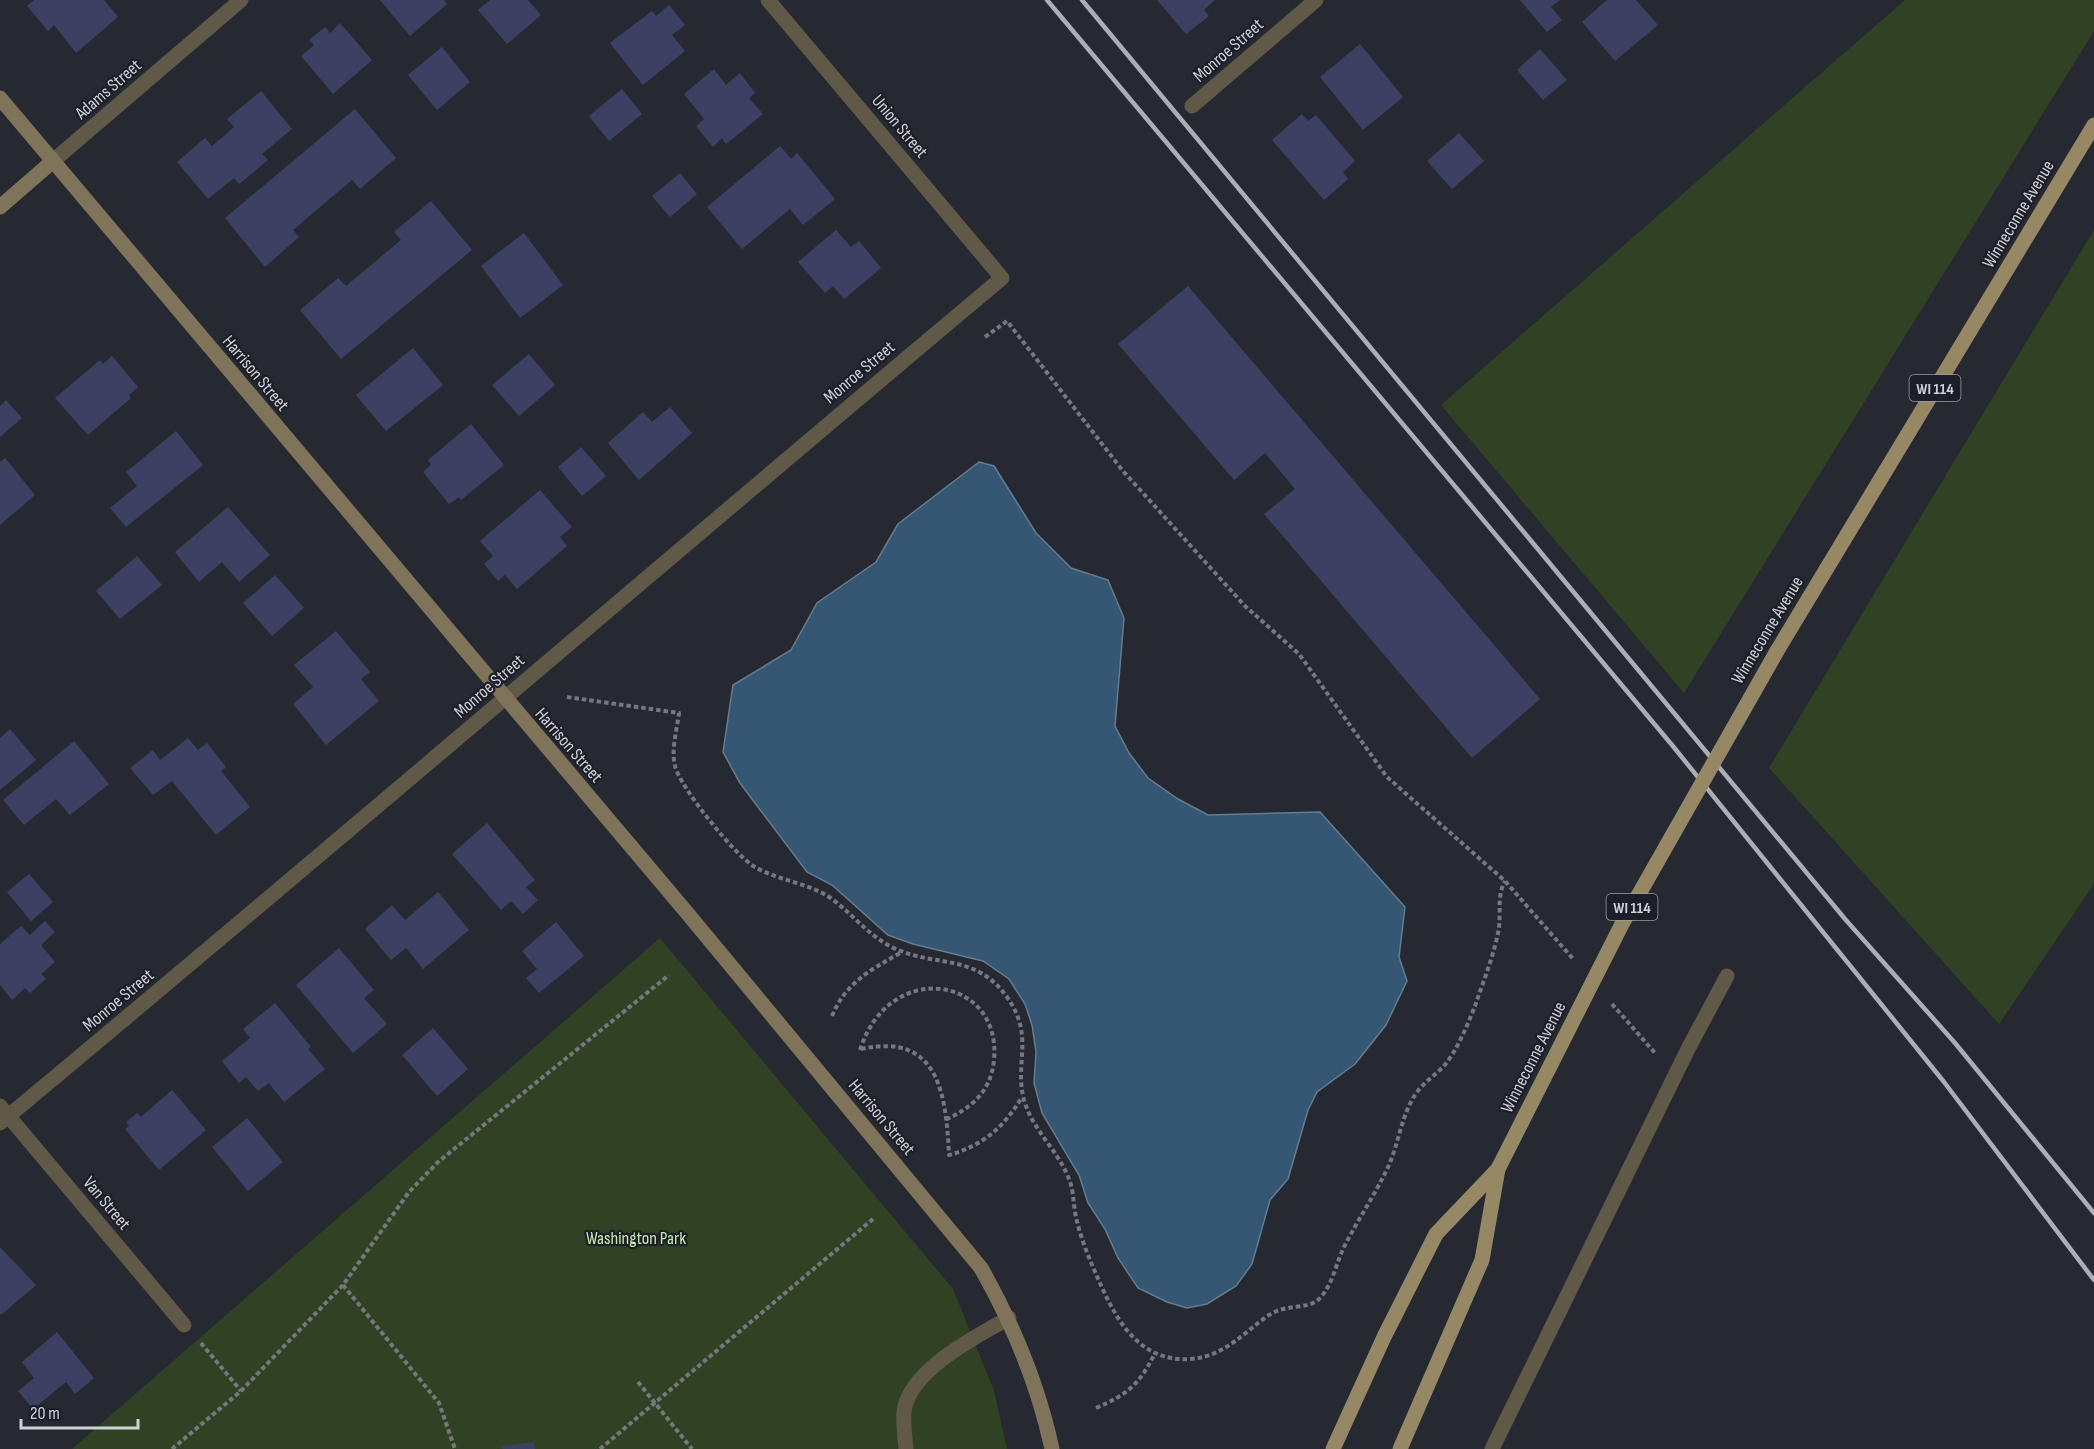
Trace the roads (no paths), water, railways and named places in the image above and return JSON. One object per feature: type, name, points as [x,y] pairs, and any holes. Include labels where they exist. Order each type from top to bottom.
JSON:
[{"type":"main road","name":"Winneconne Avenue","points":[[1333,1449],[1383,1337],[1436,1234],[1498,1169],[1622,924],[1777,651],[2094,125]]},
{"type":"main road","name":"Winneconne Avenue","points":[[1400,1449],[1482,1260],[1498,1169]]},
{"type":"street","name":"Adams Street","points":[[0,207],[241,0]]},
{"type":"street","name":"Union Street","points":[[768,0],[1002,278]]},
{"type":"street","name":"Monroe Street","points":[[1192,106],[1316,0]]},
{"type":"street","name":"Harrison Street","points":[[0,99],[504,699],[688,914],[981,1268],[1009,1318],[1028,1363],[1052,1449]]},
{"type":"street","name":"Monroe Street","points":[[3,1115],[504,699],[1002,278]]},
{"type":"street","points":[[1492,1449],[1688,1049],[1727,976]]},
{"type":"street","name":"Van Street","points":[[3,1115],[184,1325]]},
{"type":"street","points":[[906,1449],[904,1410],[911,1392],[954,1348],[1009,1318]]},
{"type":"water","points":[[979,462],[994,466],[1036,533],[1071,568],[1108,580],[1124,618],[1115,726],[1129,753],[1148,778],[1178,799],[1208,815],[1320,812],[1405,907],[1399,957],[1407,981],[1386,1025],[1355,1064],[1317,1092],[1308,1110],[1288,1179],[1270,1200],[1252,1264],[1236,1286],[1207,1304],[1187,1308],[1167,1302],[1138,1288],[1118,1258],[1105,1229],[1088,1203],[1079,1175],[1042,1113],[1034,1083],[1036,1052],[1032,1025],[1025,1004],[1009,979],[983,961],[913,944],[888,935],[832,885],[807,872],[740,783],[723,752],[733,685],[791,650],[817,603],[876,562],[898,524]]},
{"type":"railway","points":[[1047,0],[1672,745],[1944,1082],[2094,1280]]},
{"type":"railway","points":[[1082,0],[1845,919],[1955,1043],[2094,1213]]},
{"type":"park label","name":"Washington Park","points":[[636,1238]]}]
